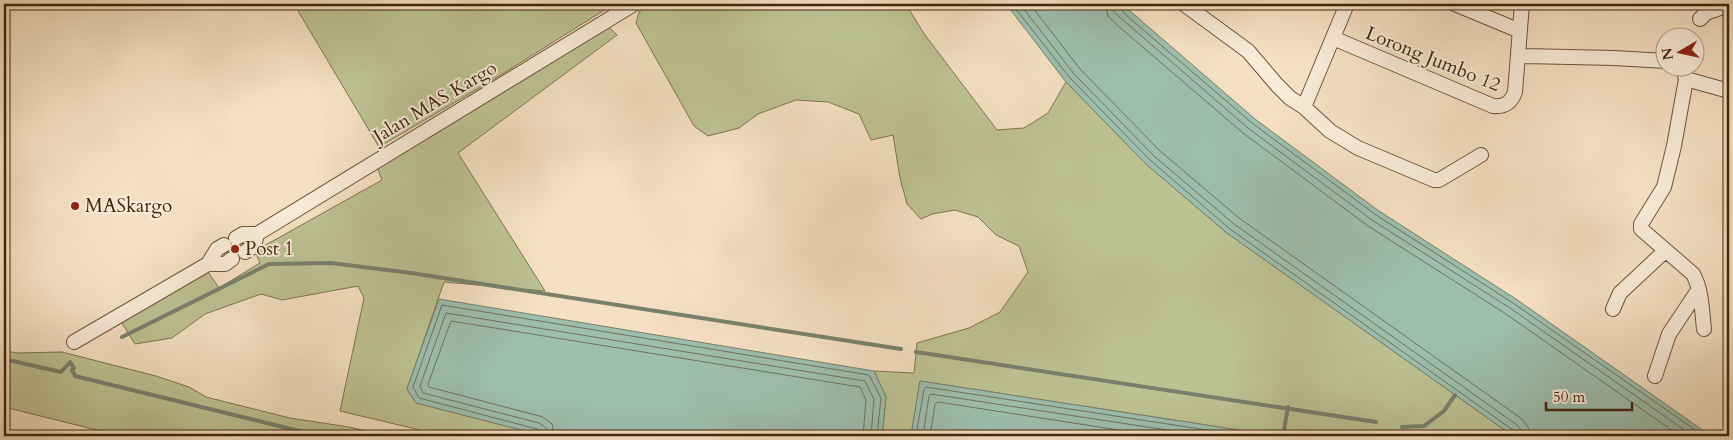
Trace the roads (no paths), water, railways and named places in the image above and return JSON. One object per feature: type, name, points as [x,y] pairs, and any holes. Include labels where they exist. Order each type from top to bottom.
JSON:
[{"type":"street","name":"Jalan MAS Kargo","points":[[236,238],[243,234],[257,234],[634,4]]},
{"type":"street","points":[[1184,4],[1248,51],[1277,86],[1344,141],[1434,180],[1439,180],[1481,155]]},
{"type":"street","points":[[1304,107],[1347,4]]},
{"type":"street","points":[[1455,4],[1520,31]]},
{"type":"street","name":"Lorong Jumbo 12","points":[[1333,38],[1493,106],[1506,105],[1516,92],[1522,4]]},
{"type":"street","points":[[1700,18],[1706,13],[1729,5]]},
{"type":"street","points":[[1519,56],[1614,58],[1656,61]]},
{"type":"street","points":[[1684,78],[1674,146],[1664,186],[1641,224],[1641,229],[1693,274],[1699,290],[1704,330]]},
{"type":"street","points":[[1697,78],[1729,92]]},
{"type":"street","name":"Jalan MAS Kargo","points":[[245,252],[254,246],[257,234]]},
{"type":"street","points":[[74,342],[208,264],[217,249],[224,245]]},
{"type":"street","points":[[1613,309],[1620,293],[1665,251]]},
{"type":"street","points":[[208,264],[225,264],[232,260]]},
{"type":"street","points":[[1655,376],[1669,334],[1699,290]]},
{"type":"water","points":[[1006,4],[1122,4],[1255,119],[1379,211],[1516,299],[1711,436],[1513,436],[1227,233],[1146,164],[1066,82]]},
{"type":"water","points":[[439,299],[874,371],[886,397],[882,436],[545,436],[416,403],[407,389]]},
{"type":"water","points":[[920,381],[1258,433],[1261,436],[911,436]]},
{"type":"waterway","points":[[122,337],[269,264],[331,263],[411,273],[901,349]]},
{"type":"waterway","points":[[916,352],[1376,422]]},
{"type":"waterway","points":[[4,359],[61,372],[70,362],[74,368],[72,370],[75,376],[320,436]]},
{"type":"waterway","points":[[1402,427],[1424,426],[1444,411],[1455,395]]},
{"type":"waterway","points":[[1288,407],[1284,430],[1291,436]]},
{"type":"place","name":"MASkargo","points":[[75,206]]},
{"type":"place","name":"Post 1","points":[[235,249]]}]
